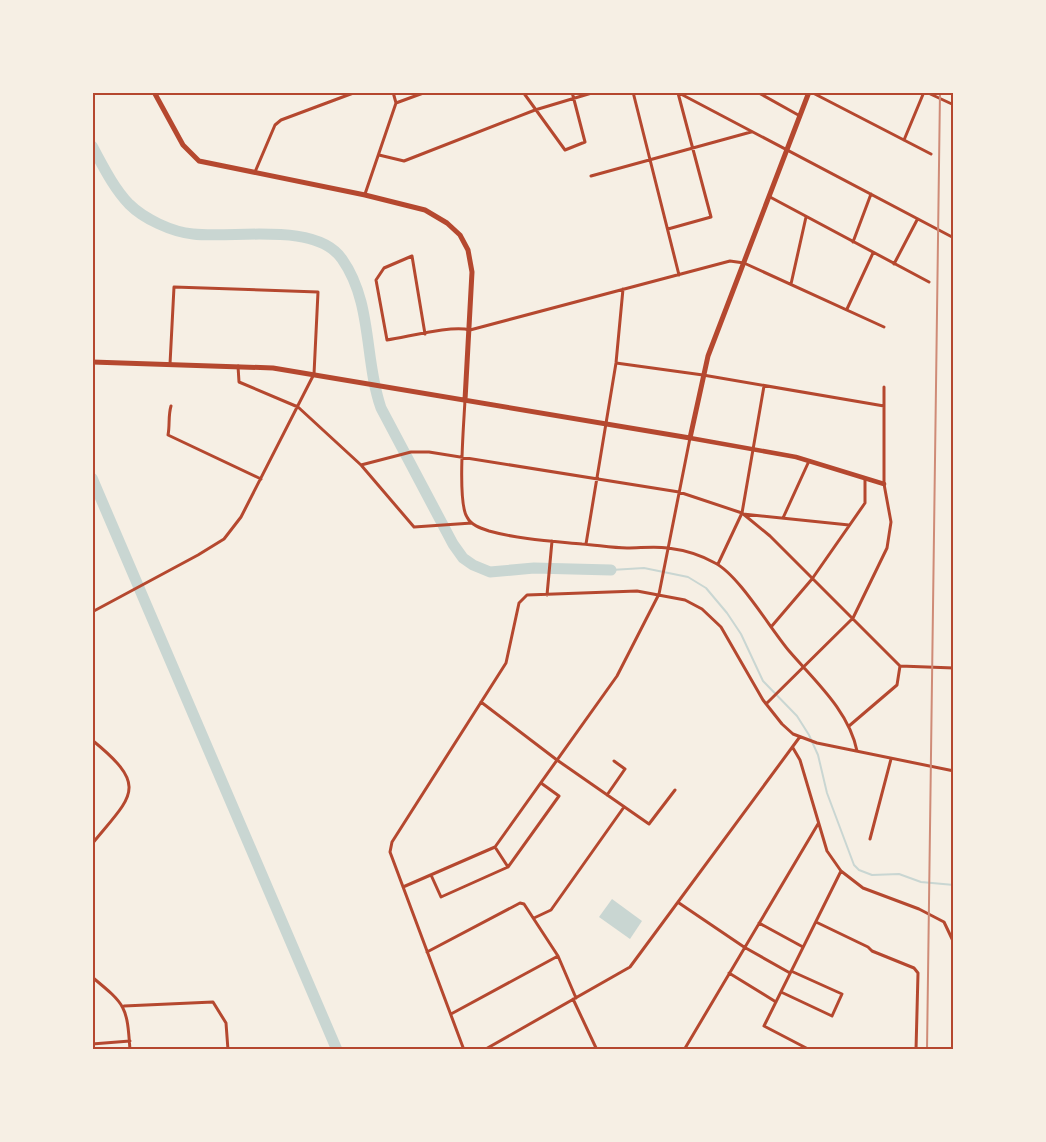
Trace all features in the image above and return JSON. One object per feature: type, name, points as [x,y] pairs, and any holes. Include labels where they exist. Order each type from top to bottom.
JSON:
[{"type":"main road","points":[[690,438],[702,374],[810,92]]},
{"type":"main road","points":[[155,93],[183,146],[199,161],[365,195],[425,210],[447,223],[460,235],[468,250],[472,272],[465,400]]},
{"type":"main road","points":[[92,362],[238,366],[314,374],[753,449],[809,461],[884,484]]},
{"type":"street","points":[[255,174],[275,124],[281,120],[356,92]]},
{"type":"street","points":[[365,195],[396,104],[392,92]]},
{"type":"street","points":[[396,104],[426,92]]},
{"type":"street","points":[[523,92],[565,150],[586,142],[572,92]]},
{"type":"street","points":[[378,155],[404,161],[535,110],[595,92]]},
{"type":"street","points":[[634,92],[679,275]]},
{"type":"street","points":[[757,92],[801,116]]},
{"type":"street","points":[[810,92],[931,154]]},
{"type":"street","points":[[904,140],[925,92],[954,105]]},
{"type":"street","points":[[668,228],[711,216],[678,93]]},
{"type":"street","points":[[678,93],[954,238]]},
{"type":"street","points":[[591,176],[752,132]]},
{"type":"street","points":[[853,242],[871,194]]},
{"type":"street","points":[[770,197],[929,282]]},
{"type":"street","points":[[791,284],[806,217]]},
{"type":"street","points":[[894,264],[918,220]]},
{"type":"street","points":[[846,309],[873,253]]},
{"type":"street","points":[[425,334],[412,256],[384,268],[376,280],[387,340],[425,334],[462,328],[470,330],[730,261],[744,263],[884,327]]},
{"type":"street","points":[[92,612],[224,539],[241,517],[314,374],[318,292],[174,288],[170,364]]},
{"type":"street","points":[[586,544],[616,363],[623,289]]},
{"type":"street","points":[[953,304],[954,324]]},
{"type":"street","points":[[616,363],[702,374],[884,406]]},
{"type":"street","points":[[238,366],[239,382],[298,407],[361,465],[414,527],[472,523]]},
{"type":"street","points":[[718,564],[742,513],[764,386]]},
{"type":"street","points":[[766,704],[802,666],[853,618],[890,540],[891,522],[884,484],[884,387]]},
{"type":"street","points":[[465,400],[462,455],[464,510],[472,523],[488,531],[552,541],[627,548],[650,546],[670,548],[696,555],[718,564],[746,594],[802,666],[827,694],[848,726],[857,751]]},
{"type":"street","points":[[172,406],[168,415],[171,424],[168,435],[261,479]]},
{"type":"street","points":[[403,887],[495,847],[617,676],[659,594],[670,548],[690,438]]},
{"type":"street","points":[[361,465],[410,452],[462,455],[679,492],[742,513],[849,525]]},
{"type":"street","points":[[783,518],[809,461]]},
{"type":"street","points":[[771,627],[812,579],[864,502],[865,478]]},
{"type":"street","points":[[742,513],[770,536],[900,666],[954,668]]},
{"type":"street","points":[[547,595],[552,541]]},
{"type":"street","points":[[464,1050],[390,852],[392,842],[506,663],[519,603],[527,595],[637,591],[659,594],[694,604],[716,621],[726,634],[748,676],[766,704],[782,724],[799,738],[954,771]]},
{"type":"street","points":[[848,726],[897,686],[900,666]]},
{"type":"street","points":[[481,702],[557,760],[649,824],[675,790]]},
{"type":"street","points":[[484,1050],[630,967],[799,738]]},
{"type":"street","points":[[92,740],[113,757],[121,767],[131,789],[127,801],[92,844]]},
{"type":"street","points":[[793,748],[800,760],[827,851],[841,871],[863,888],[919,909],[944,922],[954,942]]},
{"type":"street","points":[[870,839],[891,759]]},
{"type":"street","points":[[607,795],[624,769],[614,761]]},
{"type":"street","points":[[431,875],[441,897],[508,867],[559,796],[541,783]]},
{"type":"street","points":[[534,918],[551,910],[624,807]]},
{"type":"street","points":[[684,1050],[818,823]]},
{"type":"street","points":[[495,847],[508,867]]},
{"type":"street","points":[[810,1050],[764,1026],[841,871]]},
{"type":"street","points":[[427,952],[520,903],[524,904],[558,956],[597,1050]]},
{"type":"street","points":[[679,903],[744,947],[791,972],[842,994],[832,1016],[781,992]]},
{"type":"street","points":[[816,922],[868,947],[872,951],[914,968],[918,973],[916,1050]]},
{"type":"street","points":[[759,923],[803,947]]},
{"type":"street","points":[[451,1014],[558,956]]},
{"type":"street","points":[[729,973],[776,1002]]},
{"type":"street","points":[[92,977],[124,1006],[128,1018],[130,1050]]},
{"type":"street","points":[[124,1006],[213,1002],[226,1023],[228,1050]]},
{"type":"street","points":[[92,1044],[130,1041]]},
{"type":"shaded area","points":[[612,899],[642,921],[630,939],[599,917]]},
{"type":"waterway","points":[[92,146],[118,191],[129,204],[142,215],[159,224],[176,231],[193,234],[273,234],[294,236],[313,240],[330,247],[342,259],[352,276],[359,294],[367,332],[372,371],[381,408],[453,544],[463,558],[473,565],[490,572],[534,568],[611,570]]},
{"type":"waterway","points":[[92,478],[337,1050]]},
{"type":"waterway","points":[[611,570],[644,568],[688,577],[706,588],[727,613],[741,634],[763,681],[797,716],[809,735],[818,755],[827,793],[854,865],[859,870],[872,875],[899,874],[921,882],[954,885]]},
{"type":"railway","points":[[927,1050],[940,92]]}]
